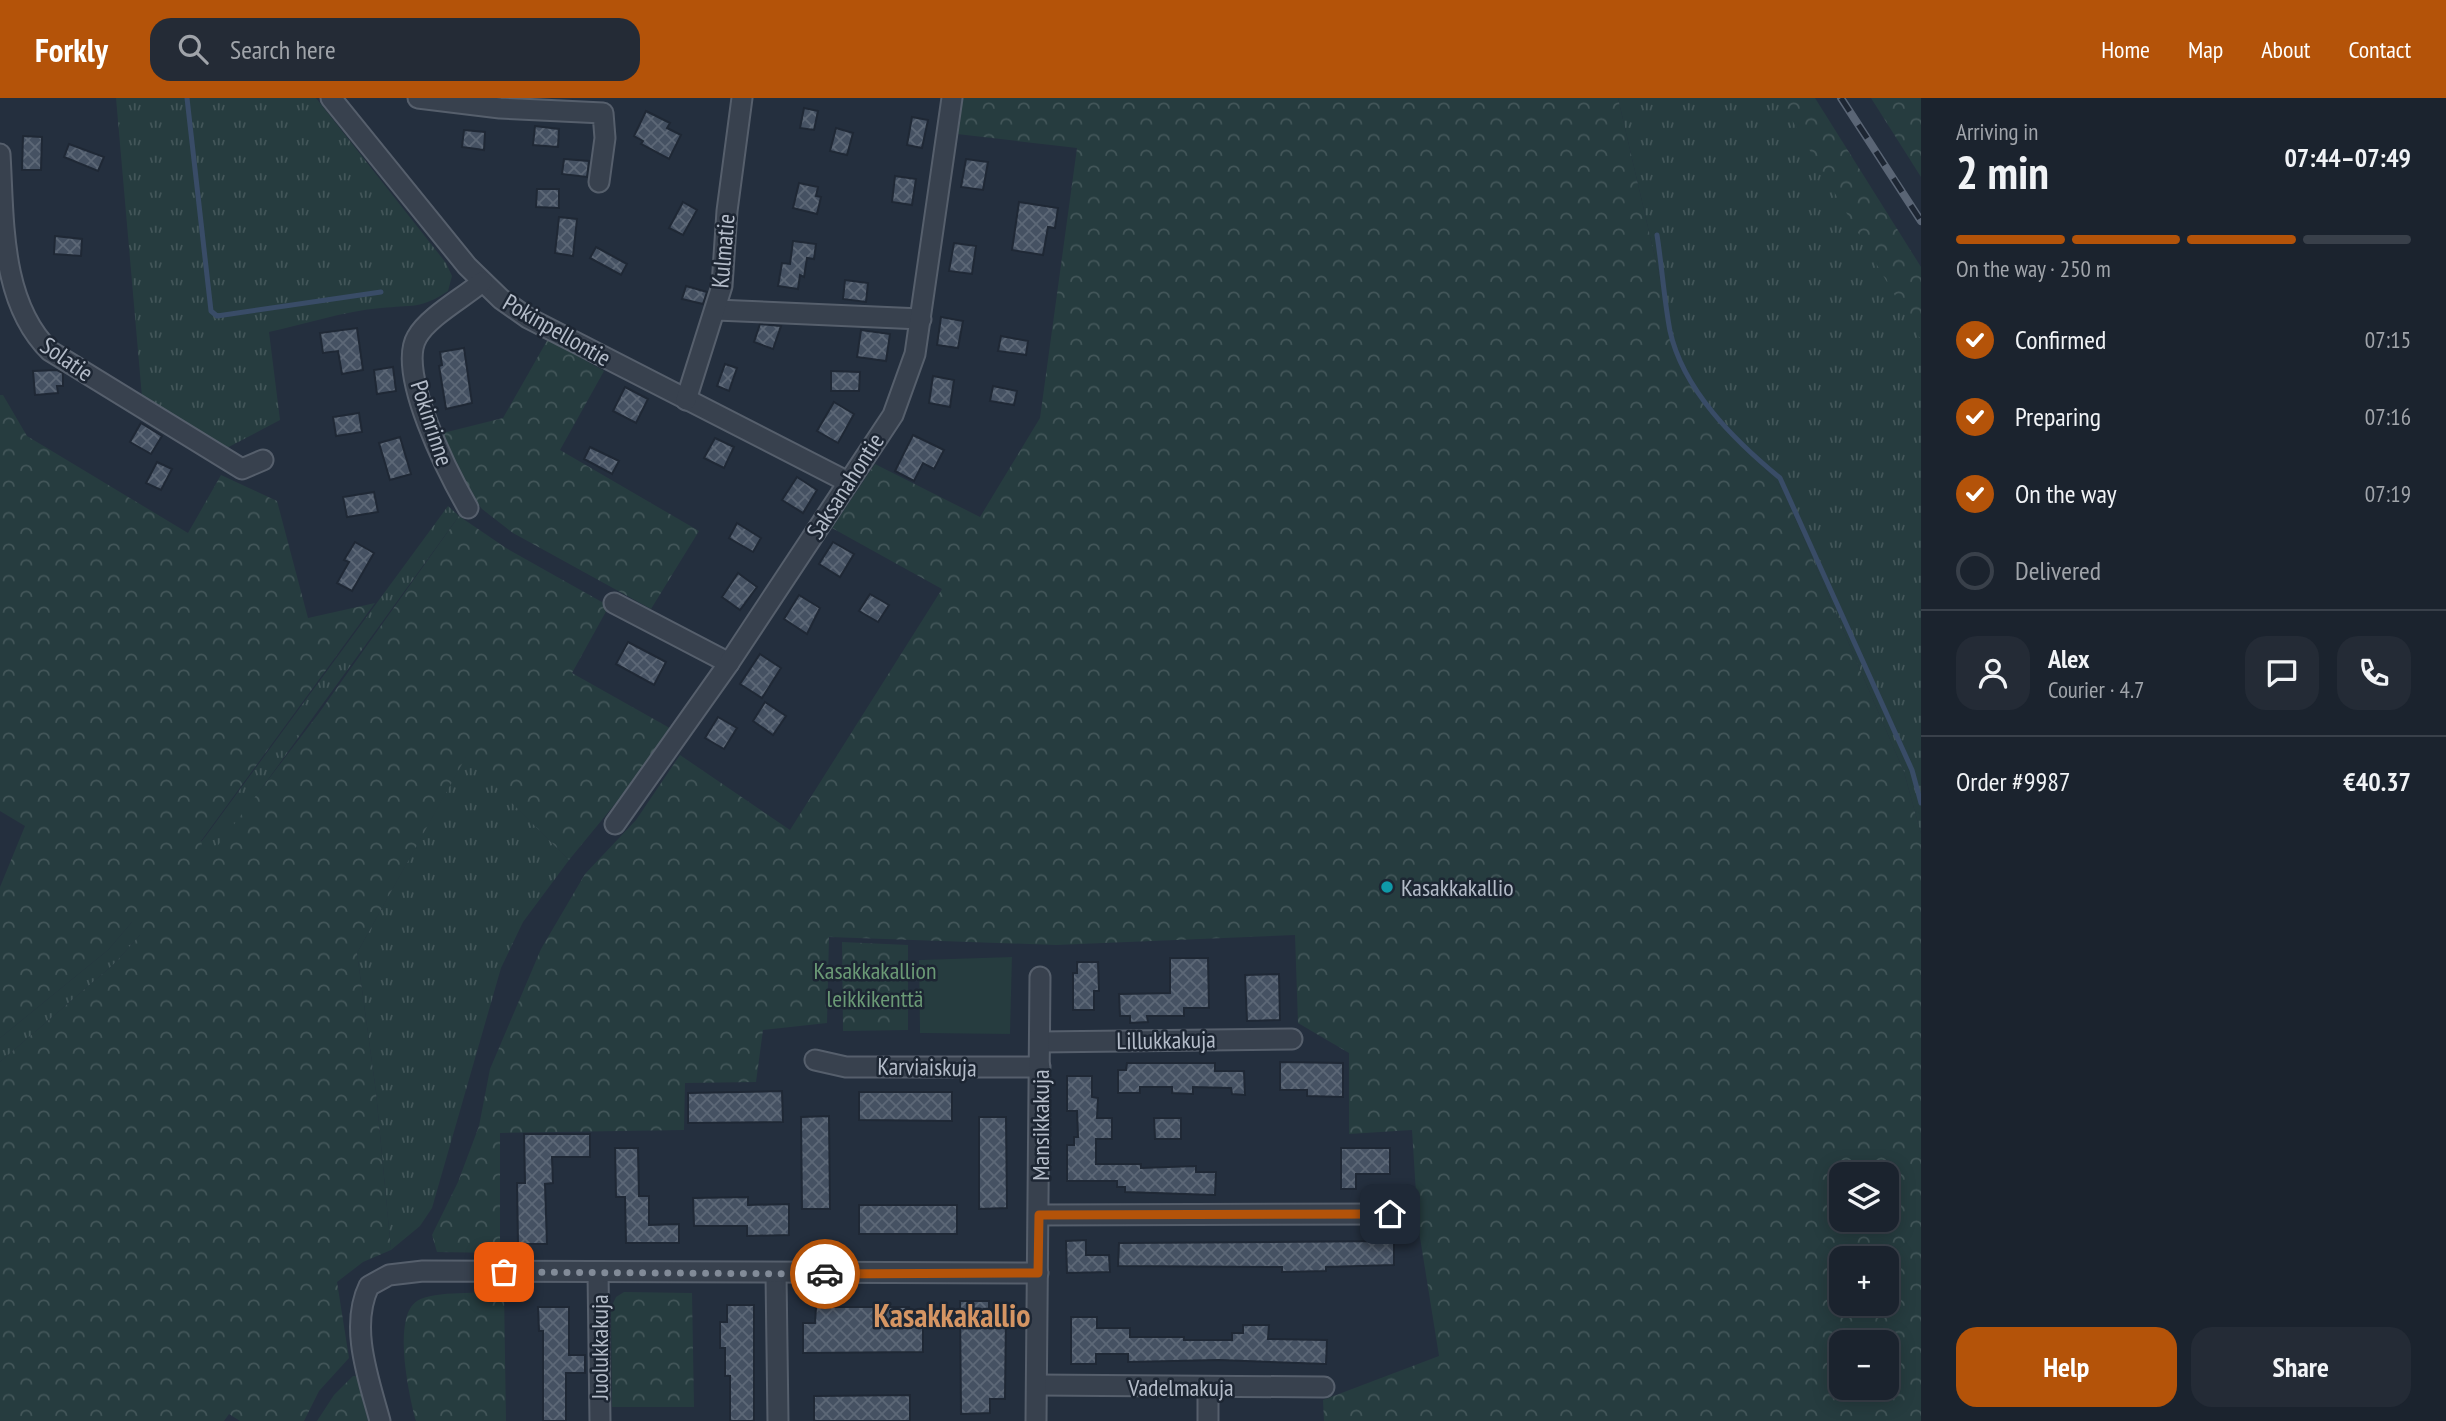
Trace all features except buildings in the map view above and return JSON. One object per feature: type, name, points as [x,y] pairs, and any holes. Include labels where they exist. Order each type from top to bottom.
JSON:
[{"type":"street","points":[[418,98],[500,107],[603,113],[605,138],[599,182]]},
{"type":"street","name":"Kulmatie","points":[[686,400],[716,310],[742,98]]},
{"type":"street","name":"Saksanahontie","points":[[615,824],[729,663],[892,415],[915,354],[951,98]]},
{"type":"street","name":"Pokinpellontie","points":[[337,100],[482,282],[528,318],[848,482]]},
{"type":"street","name":"Solatie","points":[[0,154],[7,266],[19,309],[37,339],[50,351],[242,469],[263,460]]},
{"type":"street","name":"Pokinrinne","points":[[468,508],[442,464],[421,405],[413,360],[415,340],[428,321],[457,304],[482,282]]},
{"type":"street","points":[[716,310],[921,318]]},
{"type":"street","points":[[614,603],[729,663]]},
{"type":"street","name":"Mansikkakuja","points":[[1037,1421],[1040,977]]},
{"type":"street","name":"Lillukkakuja","points":[[1040,1042],[1292,1039]]},
{"type":"street","name":"Karviaiskuja","points":[[815,1060],[846,1067],[1040,1068]]},
{"type":"street","points":[[1039,1215],[1390,1214]]},
{"type":"street","name":"Juolukkakuja","points":[[598,1272],[600,1421]]},
{"type":"street","points":[[380,1421],[360,1331],[363,1301],[375,1281],[404,1273],[1038,1273]]},
{"type":"street","points":[[776,1274],[778,1421]]},
{"type":"street","name":"Vadelmakuja","points":[[1037,1385],[1324,1387]]},
{"type":"street","points":[[1208,1388],[1208,1421]]},
{"type":"green space","points":[[116,98],[316,98],[446,263],[452,276],[448,291],[423,303],[353,312],[269,332],[280,420],[223,450],[142,397]]},
{"type":"green space","points":[[961,98],[1618,98],[1682,374],[1783,490],[1904,772],[1921,834],[1921,1421],[1324,1421],[1323,1400],[1439,1356],[1418,1225],[1412,1130],[1349,1134],[1349,1053],[1298,1023],[1295,935],[1056,945],[829,937],[827,1023],[763,1030],[756,1082],[685,1083],[684,1130],[500,1133],[500,1253],[437,1252],[432,1235],[458,1182],[479,1126],[490,1069],[541,949],[585,874],[636,820],[680,755],[790,830],[942,589],[832,528],[875,464],[980,517],[1040,418],[1077,148],[957,134]]},
{"type":"green space","points":[[1618,98],[1808,98],[1921,283],[1921,834],[1904,772],[1783,490],[1682,374]]},
{"type":"green space","points":[[1779,98],[1815,98],[1921,267],[1921,340]]},
{"type":"green space","points":[[1871,98],[1921,98],[1921,177]]},
{"type":"green space","points":[[548,339],[604,371],[560,450],[699,531],[651,609],[513,533],[482,509],[461,483],[439,434],[503,418]]},
{"type":"green space","points":[[0,395],[3,395],[27,436],[188,533],[221,475],[277,501],[308,618],[375,603],[201,841],[206,861],[319,713],[459,516],[506,548],[609,606],[572,673],[675,731],[569,860],[466,757],[357,953],[376,1092],[391,1250],[363,1262],[337,1282],[349,1358],[319,1391],[304,1421],[240,1421],[229,1414],[224,1421],[0,1421],[0,1062],[114,964],[140,935],[132,922],[108,950],[0,1038],[0,887],[25,826],[0,811]]},
{"type":"green space","points":[[448,506],[459,516],[219,847],[114,964],[0,1062],[0,1038],[108,950],[205,837]]},
{"type":"green space","points":[[466,756],[569,860],[523,922],[501,968],[432,1208],[420,1226],[391,1250],[376,1092],[357,953]]},
{"type":"green space","name":"Kasakkakallion leikkikenttä","points":[[842,942],[908,945],[908,1030],[843,1031]]},
{"type":"green space","points":[[1012,957],[1010,1034],[920,1033],[919,960]]},
{"type":"green space","points":[[504,1292],[506,1421],[416,1421],[404,1357],[405,1323],[409,1310],[417,1301],[435,1295]]},
{"type":"green space","points":[[624,1292],[692,1293],[694,1407],[612,1407],[611,1308],[616,1297]]},
{"type":"green space","points":[[353,1376],[357,1376],[368,1421],[317,1421],[334,1395]]},
{"type":"waterway","points":[[187,98],[211,311],[217,316],[381,292]]},
{"type":"waterway","points":[[1657,235],[1670,331],[1686,374],[1729,431],[1780,478],[1912,770],[1921,803]]},
{"type":"railway","points":[[1841,98],[1921,221]]},
{"type":"way so far","points":[[504,1272],[825,1274]]},
{"type":"place","name":"Kasakkakallio","points":[[1387,887]]},
{"type":"district","name":"Kasakkakallio","points":[[952,1315]]},
{"type":"route","points":[[825,1274],[1038,1273],[1039,1215],[1390,1214]]}]
